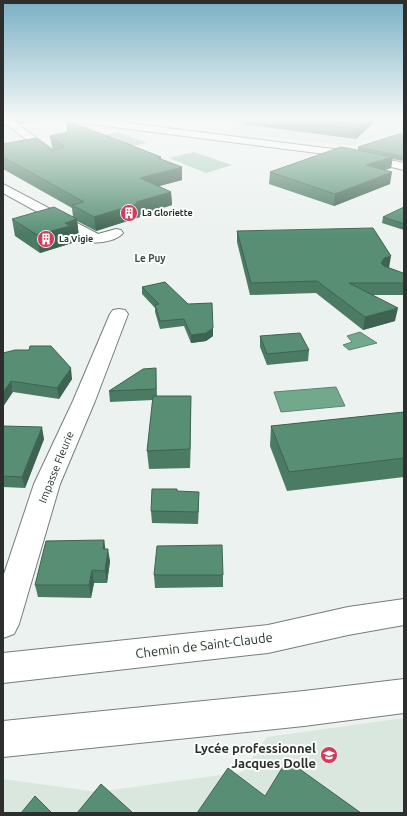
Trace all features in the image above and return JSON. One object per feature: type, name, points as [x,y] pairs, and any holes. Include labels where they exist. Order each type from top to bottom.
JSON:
[{"type":"street","points":[[370,158],[404,167]]},
{"type":"street","points":[[3,188],[97,239],[116,233]]},
{"type":"street","name":"Impasse Fleurie","points":[[3,624],[47,484],[84,401],[119,314]]},
{"type":"street","name":"Chemin de Saint-Claude","points":[[3,668],[268,639],[348,620],[404,612]]},
{"type":"street","points":[[3,739],[110,726],[348,704],[404,696]]},
{"type":"shaded area","points":[[169,158],[212,158],[232,165],[206,173]]},
{"type":"shaded area","points":[[360,332],[377,343],[349,350],[343,345],[352,342],[347,336]]},
{"type":"shaded area","points":[[336,387],[345,406],[281,412],[274,392]]},
{"type":"shaded area","name":"Lycée professionnel Jacques Dolle","points":[[404,718],[404,813],[3,813],[3,779],[97,792],[242,772],[267,737]]},
{"type":"building","points":[[5,158],[158,158],[182,167],[140,178],[171,192],[136,202],[139,203],[94,217],[72,205],[84,202]]},
{"type":"building","points":[[310,158],[389,158],[366,165],[392,172],[335,194],[270,172]]},
{"type":"building","points":[[54,207],[77,219],[65,223],[70,226],[37,235],[12,219]]},
{"type":"building","points":[[404,207],[404,224],[383,217]]},
{"type":"building","points":[[373,228],[391,256],[384,258],[381,263],[384,266],[403,273],[404,283],[349,283],[398,308],[365,317],[317,281],[251,283],[237,231]]},
{"type":"building","points":[[165,282],[188,304],[212,303],[213,328],[206,333],[191,335],[184,319],[160,321],[155,305],[159,304],[142,287]]},
{"type":"building","points":[[300,333],[309,350],[267,354],[260,336]]},
{"type":"building","points":[[30,346],[51,346],[71,368],[57,388],[11,381],[3,392],[3,353],[15,350],[29,350]]},
{"type":"building","points":[[156,368],[156,389],[109,391],[143,369]]},
{"type":"building","points":[[153,396],[191,396],[190,449],[147,451]]},
{"type":"building","points":[[404,412],[404,458],[289,472],[271,426]]},
{"type":"building","points":[[3,426],[42,427],[22,477],[3,476]]},
{"type":"building","points":[[152,489],[177,489],[177,491],[199,492],[198,512],[151,511]]},
{"type":"building","points":[[104,540],[103,549],[108,549],[105,571],[92,570],[89,585],[35,585],[46,541]]},
{"type":"building","points":[[222,545],[223,575],[154,575],[157,546]]},
{"type":"building","points":[[287,760],[361,813],[197,813],[228,768],[265,796]]},
{"type":"building","points":[[101,784],[133,813],[77,813]]},
{"type":"building","points":[[35,796],[52,813],[21,813]]},
{"type":"place","name":"La Gloriette","points":[[129,213]]},
{"type":"place","name":"La Vigie","points":[[46,239]]},
{"type":"place","name":"Lycée professionnel Jacques Dolle","points":[[329,755]]},
{"type":"district","name":"Le Puy","points":[[150,258]]}]
